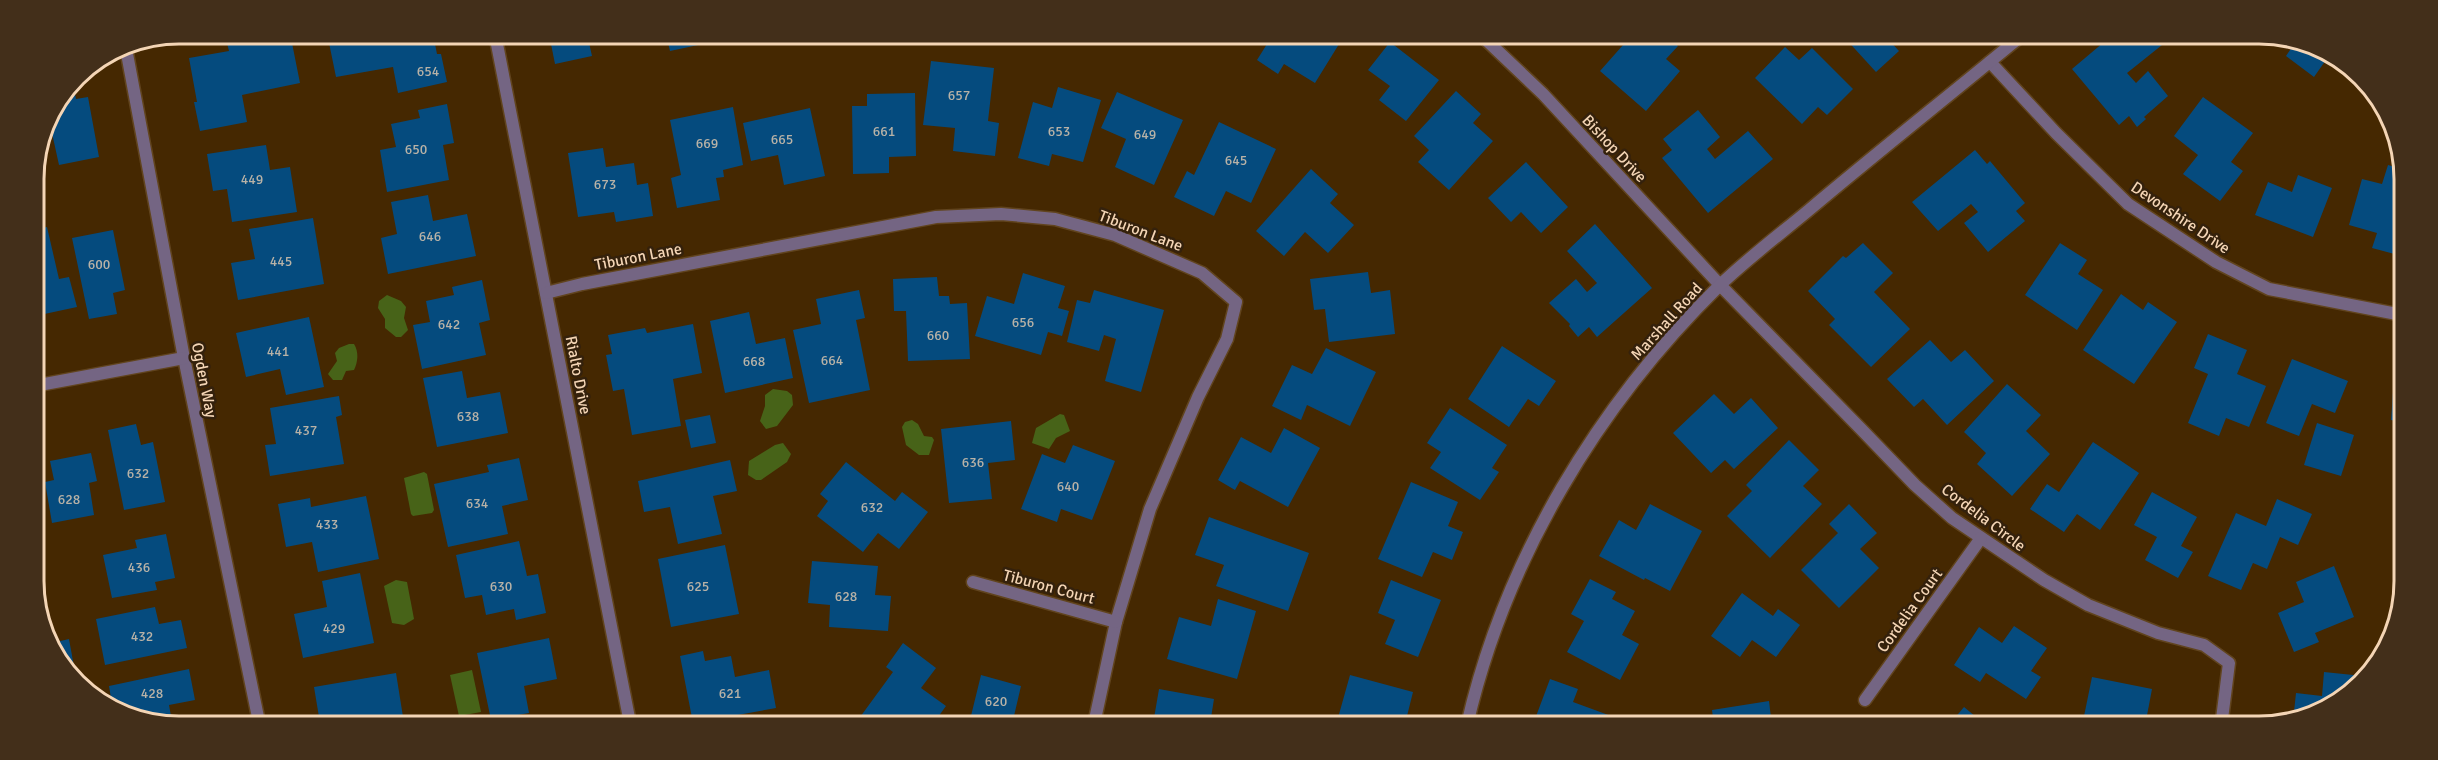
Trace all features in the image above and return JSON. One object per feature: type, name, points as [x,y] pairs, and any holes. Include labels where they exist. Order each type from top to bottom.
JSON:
[{"type":"street","name":"Rialto Drive","points":[[497,44],[629,716]]},
{"type":"street","name":"Bishop Drive","points":[[1490,44],[1543,94],[1720,285]]},
{"type":"street","name":"Marshall Road","points":[[1470,716],[1488,653],[1508,600],[1535,540],[1576,464],[1633,383],[1720,285],[2012,44]]},
{"type":"street","name":"Ogden Way","points":[[127,54],[184,358],[259,716]]},
{"type":"street","name":"Devonshire Drive","points":[[1990,62],[2056,133],[2128,204],[2216,262],[2269,289],[2394,313]]},
{"type":"street","name":"Tiburon Lane","points":[[546,293],[867,228],[936,217],[1001,214],[1055,219],[1115,235],[1202,273],[1236,302],[1227,339],[1198,397],[1150,508],[1116,622],[1096,716]]},
{"type":"street","name":"Cordelia Circle","points":[[1720,285],[1915,485],[1952,518],[2044,580],[2088,605],[2158,633],[2204,645],[2229,663],[2222,716]]},
{"type":"street","points":[[44,384],[184,358]]},
{"type":"street","name":"Cordelia Court","points":[[1865,700],[1981,538]]},
{"type":"street","name":"Tiburon Court","points":[[973,582],[1116,622]]},
{"type":"shaded area","points":[[387,295],[401,301],[406,307],[404,318],[408,330],[401,337],[396,337],[385,328],[385,319],[378,308],[379,301]]},
{"type":"shaded area","points":[[354,344],[357,350],[354,370],[346,371],[342,380],[333,380],[328,374],[337,361],[335,353],[339,348]]},
{"type":"shaded area","points":[[773,389],[787,391],[792,395],[793,405],[777,426],[766,429],[760,421],[765,406],[765,395]]},
{"type":"shaded area","points":[[1060,414],[1064,415],[1070,431],[1056,438],[1049,449],[1032,443],[1036,428]]},
{"type":"shaded area","points":[[912,420],[918,424],[924,436],[932,437],[934,440],[929,455],[919,455],[906,445],[902,427],[905,422]]},
{"type":"shaded area","points":[[783,443],[791,454],[787,462],[761,480],[748,475],[749,461],[775,445]]},
{"type":"shaded area","points":[[424,472],[427,474],[434,510],[432,513],[413,516],[404,478]]},
{"type":"shaded area","points":[[396,580],[407,582],[414,619],[404,625],[392,623],[384,586]]},
{"type":"shaded area","points":[[472,670],[481,712],[459,716],[450,675]]},
{"type":"building","points":[[227,44],[292,44],[300,83],[242,95],[247,122],[200,131],[189,58],[229,51]]},
{"type":"building","points":[[329,44],[435,44],[437,54],[441,54],[447,82],[398,93],[393,67],[336,77]]},
{"type":"building","points":[[551,44],[589,44],[592,56],[555,64]]},
{"type":"building","points":[[668,44],[703,44],[670,51]]},
{"type":"building","points":[[1267,44],[1339,44],[1315,83],[1284,64],[1278,74],[1257,60]]},
{"type":"building","points":[[1388,44],[1393,44],[1439,80],[1406,121],[1379,100],[1390,86],[1368,70]]},
{"type":"building","points":[[1624,44],[1676,44],[1678,46],[1666,59],[1680,71],[1646,111],[1600,71]]},
{"type":"building","points":[[1850,44],[1892,44],[1899,51],[1876,72]]},
{"type":"building","points":[[2102,44],[2161,44],[2127,73],[2136,83],[2148,71],[2168,96],[2144,117],[2146,119],[2137,127],[2129,116],[2119,125],[2072,69]]},
{"type":"building","points":[[1785,47],[1799,60],[1812,48],[1853,89],[1827,115],[1818,107],[1802,124],[1755,78]]},
{"type":"building","points":[[2292,47],[2325,61],[2314,77],[2286,56]]},
{"type":"building","points":[[931,61],[994,68],[988,121],[999,123],[995,156],[953,151],[955,128],[923,125]]},
{"type":"building","points":[[1058,87],[1101,100],[1083,162],[1052,154],[1049,166],[1018,158],[1033,102],[1052,108]]},
{"type":"building","points":[[1456,91],[1481,114],[1473,123],[1493,141],[1449,190],[1418,162],[1429,150],[1414,136]]},
{"type":"building","points":[[75,92],[76,99],[88,97],[99,157],[59,165],[52,133],[57,119]]},
{"type":"building","points":[[1117,92],[1183,120],[1154,185],[1115,167],[1126,139],[1101,128]]},
{"type":"building","points":[[915,93],[916,156],[889,157],[889,173],[853,174],[852,106],[867,106],[867,94]]},
{"type":"building","points":[[2203,97],[2253,133],[2231,162],[2243,171],[2220,201],[2183,174],[2198,155],[2174,136]]},
{"type":"building","points":[[447,104],[454,143],[443,145],[449,180],[387,192],[380,150],[396,147],[391,124],[420,118],[418,110]]},
{"type":"building","points":[[733,107],[743,165],[723,170],[724,177],[716,178],[720,200],[677,208],[671,178],[681,175],[670,120]]},
{"type":"building","points":[[810,108],[825,176],[784,185],[778,155],[751,161],[743,123]]},
{"type":"building","points":[[1698,110],[1720,137],[1707,149],[1715,159],[1748,131],[1773,159],[1708,213],[1662,158],[1672,150],[1663,139]]},
{"type":"building","points":[[1219,122],[1276,149],[1251,203],[1226,191],[1214,216],[1174,197],[1187,171],[1194,175]]},
{"type":"building","points":[[266,145],[270,170],[290,167],[297,212],[232,222],[227,189],[213,191],[207,154]]},
{"type":"building","points":[[603,148],[606,167],[634,163],[637,185],[648,183],[653,216],[616,222],[614,212],[578,217],[568,153]]},
{"type":"building","points":[[1975,150],[1987,164],[1990,161],[2025,203],[2016,211],[2025,221],[1988,252],[1964,223],[1978,212],[1971,204],[1938,231],[1912,202]]},
{"type":"building","points":[[1526,162],[1568,207],[1541,233],[1521,212],[1511,222],[1488,198]]},
{"type":"building","points":[[2388,165],[2394,167],[2394,254],[2372,248],[2377,233],[2349,225],[2362,179],[2382,184]]},
{"type":"building","points":[[1311,169],[1338,194],[1330,203],[1354,225],[1328,253],[1305,232],[1284,256],[1256,231]]},
{"type":"building","points":[[2298,175],[2332,188],[2313,237],[2255,215],[2268,182],[2292,192]]},
{"type":"building","points":[[428,195],[433,221],[467,214],[476,256],[388,274],[381,238],[397,234],[391,202]]},
{"type":"building","points":[[313,218],[324,284],[238,300],[231,263],[255,259],[249,229]]},
{"type":"building","points":[[1595,224],[1652,288],[1597,337],[1589,327],[1578,337],[1569,326],[1570,324],[1549,303],[1576,279],[1587,292],[1597,283],[1567,251]]},
{"type":"building","points":[[47,227],[59,279],[69,277],[77,307],[44,314],[44,228]]},
{"type":"building","points":[[113,230],[125,290],[113,293],[117,314],[89,319],[72,238]]},
{"type":"building","points":[[1863,243],[1893,273],[1874,292],[1910,329],[1871,367],[1829,325],[1835,319],[1808,291],[1843,256],[1846,258]]},
{"type":"building","points":[[2060,243],[2087,260],[2078,274],[2103,290],[2077,330],[2025,295]]},
{"type":"building","points":[[1368,272],[1371,293],[1390,290],[1395,334],[1329,342],[1325,309],[1314,310],[1310,279]]},
{"type":"building","points":[[1023,273],[1065,286],[1058,308],[1069,311],[1062,336],[1048,332],[1041,355],[975,336],[987,296],[1014,304]]},
{"type":"building","points":[[937,277],[939,296],[949,296],[950,304],[967,303],[970,359],[908,361],[906,311],[894,311],[893,279]]},
{"type":"building","points":[[482,280],[490,320],[479,323],[486,355],[422,369],[413,325],[430,322],[426,301],[454,295],[452,287]]},
{"type":"building","points":[[859,290],[865,318],[856,320],[870,390],[809,403],[793,330],[821,324],[816,299]]},
{"type":"building","points":[[1094,290],[1164,310],[1141,392],[1105,381],[1116,339],[1104,335],[1099,351],[1067,342],[1077,300],[1090,303]]},
{"type":"building","points":[[2121,294],[2143,310],[2148,302],[2177,322],[2134,384],[2083,350]]},
{"type":"building","points":[[749,312],[756,344],[785,338],[793,378],[725,393],[710,321]]},
{"type":"building","points":[[309,317],[324,387],[286,395],[280,369],[246,377],[236,333]]},
{"type":"building","points":[[693,324],[702,373],[673,379],[681,426],[632,435],[624,389],[613,391],[606,355],[612,354],[608,335],[645,328],[647,333]]},
{"type":"building","points":[[2208,334],[2247,350],[2237,374],[2266,386],[2249,427],[2226,418],[2219,436],[2188,423],[2208,374],[2194,368]]},
{"type":"building","points":[[1930,340],[1951,362],[1965,350],[1994,381],[1947,425],[1923,399],[1914,407],[1887,379]]},
{"type":"building","points":[[1502,346],[1556,381],[1539,406],[1528,399],[1509,427],[1468,399]]},
{"type":"building","points":[[1326,348],[1376,372],[1350,426],[1307,405],[1301,420],[1272,406],[1292,365],[1312,374]]},
{"type":"building","points":[[2292,359],[2348,381],[2335,413],[2312,404],[2299,436],[2266,423]]},
{"type":"building","points":[[462,371],[467,398],[500,392],[508,433],[437,447],[423,378]]},
{"type":"building","points":[[2394,379],[2394,421],[2391,420]]},
{"type":"building","points":[[2007,384],[2041,415],[2026,431],[2050,454],[2012,496],[1977,464],[1986,453],[1964,432]]},
{"type":"building","points":[[1714,394],[1734,414],[1751,398],[1778,428],[1734,469],[1725,460],[1711,473],[1673,433]]},
{"type":"building","points":[[339,396],[342,415],[336,417],[344,464],[270,476],[265,445],[276,444],[270,408]]},
{"type":"building","points":[[1450,408],[1507,445],[1492,468],[1499,472],[1480,500],[1430,468],[1441,452],[1427,443]]},
{"type":"building","points":[[710,415],[716,443],[691,448],[685,420]]},
{"type":"building","points":[[1011,421],[1015,460],[988,463],[992,499],[949,503],[941,429]]},
{"type":"building","points":[[2317,423],[2354,435],[2341,476],[2304,465]]},
{"type":"building","points":[[136,424],[141,445],[153,442],[165,502],[124,510],[108,430]]},
{"type":"building","points":[[1284,428],[1320,448],[1288,507],[1240,481],[1235,490],[1218,480],[1241,437],[1271,453]]},
{"type":"building","points":[[1789,440],[1819,470],[1803,486],[1822,504],[1770,558],[1727,516],[1752,491],[1746,485]]},
{"type":"building","points":[[2093,442],[2139,473],[2100,530],[2077,514],[2064,532],[2030,509],[2047,484],[2059,492]]},
{"type":"building","points":[[1073,445],[1115,461],[1092,520],[1061,509],[1057,522],[1021,509],[1042,454],[1065,463]]},
{"type":"building","points":[[91,453],[97,481],[89,483],[94,515],[52,523],[45,482],[54,480],[50,461]]},
{"type":"building","points":[[519,458],[528,500],[502,506],[508,534],[448,547],[434,484],[489,472],[487,465]]},
{"type":"building","points":[[730,460],[737,491],[713,496],[722,534],[678,544],[670,507],[644,512],[638,481]]},
{"type":"building","points":[[846,462],[895,501],[902,492],[928,512],[899,549],[878,533],[863,552],[817,516],[828,501],[820,494]]},
{"type":"building","points":[[1411,482],[1458,502],[1448,526],[1463,532],[1452,560],[1433,552],[1422,577],[1378,559]]},
{"type":"building","points":[[2152,492],[2197,517],[2181,546],[2193,552],[2178,578],[2145,560],[2157,537],[2134,525]]},
{"type":"building","points":[[366,496],[379,559],[318,572],[312,542],[286,547],[278,504],[310,498],[311,507]]},
{"type":"building","points":[[2277,499],[2312,514],[2298,545],[2280,537],[2267,569],[2253,563],[2241,590],[2208,576],[2236,513],[2266,526]]},
{"type":"building","points":[[1650,504],[1702,531],[1670,591],[1599,556],[1619,520],[1636,530]]},
{"type":"building","points":[[1849,504],[1877,533],[1860,549],[1879,568],[1839,608],[1801,570],[1838,533],[1829,524]]},
{"type":"building","points":[[1209,517],[1309,553],[1288,611],[1216,586],[1224,565],[1195,555]]},
{"type":"building","points":[[166,534],[175,578],[155,582],[157,590],[112,598],[103,555],[137,548],[135,540]]},
{"type":"building","points":[[519,541],[527,576],[538,574],[546,613],[516,620],[514,609],[486,615],[482,595],[465,598],[456,555]]},
{"type":"building","points":[[725,545],[739,614],[671,627],[658,559]]},
{"type":"building","points":[[812,561],[878,566],[875,595],[891,596],[888,631],[829,627],[830,605],[808,603]]},
{"type":"building","points":[[2334,566],[2354,617],[2315,633],[2319,642],[2294,652],[2278,613],[2304,602],[2296,582]]},
{"type":"building","points":[[360,573],[374,643],[303,658],[294,614],[327,607],[322,581]]},
{"type":"building","points":[[1590,579],[1616,592],[1612,599],[1635,611],[1622,635],[1639,644],[1620,680],[1567,652],[1584,621],[1571,614]]},
{"type":"building","points":[[1391,580],[1441,600],[1418,657],[1385,644],[1395,620],[1378,613]]},
{"type":"building","points":[[1742,593],[1773,616],[1778,609],[1800,625],[1776,657],[1752,640],[1740,657],[1711,636]]},
{"type":"building","points":[[1218,599],[1256,611],[1237,679],[1167,659],[1179,617],[1211,626]]},
{"type":"building","points":[[155,607],[159,624],[181,620],[187,648],[105,665],[96,619]]},
{"type":"building","points":[[2014,626],[2047,648],[2031,671],[2041,677],[2026,699],[1986,673],[1980,682],[1954,665],[1979,627],[2002,643]]},
{"type":"building","points":[[549,638],[557,679],[524,686],[529,713],[490,716],[477,653]]},
{"type":"building","points":[[69,639],[74,667],[66,657],[57,642]]},
{"type":"building","points":[[903,643],[936,668],[921,688],[946,706],[939,716],[861,716],[893,672],[886,667]]},
{"type":"building","points":[[703,651],[705,661],[731,656],[735,677],[769,670],[776,708],[732,716],[692,716],[680,656]]},
{"type":"building","points":[[189,669],[195,700],[169,705],[171,716],[161,715],[143,712],[111,698],[109,686]]},
{"type":"building","points":[[2324,672],[2357,675],[2335,694],[2294,712],[2296,693],[2322,696]]},
{"type":"building","points":[[396,673],[403,716],[319,716],[314,687]]},
{"type":"building","points":[[981,675],[1021,686],[1014,716],[971,716]]},
{"type":"building","points":[[1350,675],[1413,692],[1407,716],[1339,716]]},
{"type":"building","points":[[2092,677],[2152,689],[2147,716],[2084,716]]},
{"type":"building","points":[[1550,679],[1578,689],[1573,702],[1611,716],[1536,716]]},
{"type":"building","points":[[1159,689],[1214,699],[1211,716],[1154,716]]},
{"type":"building","points":[[1769,701],[1771,716],[1713,716],[1712,710]]},
{"type":"building","points":[[1964,707],[1975,716],[1956,716]]}]
